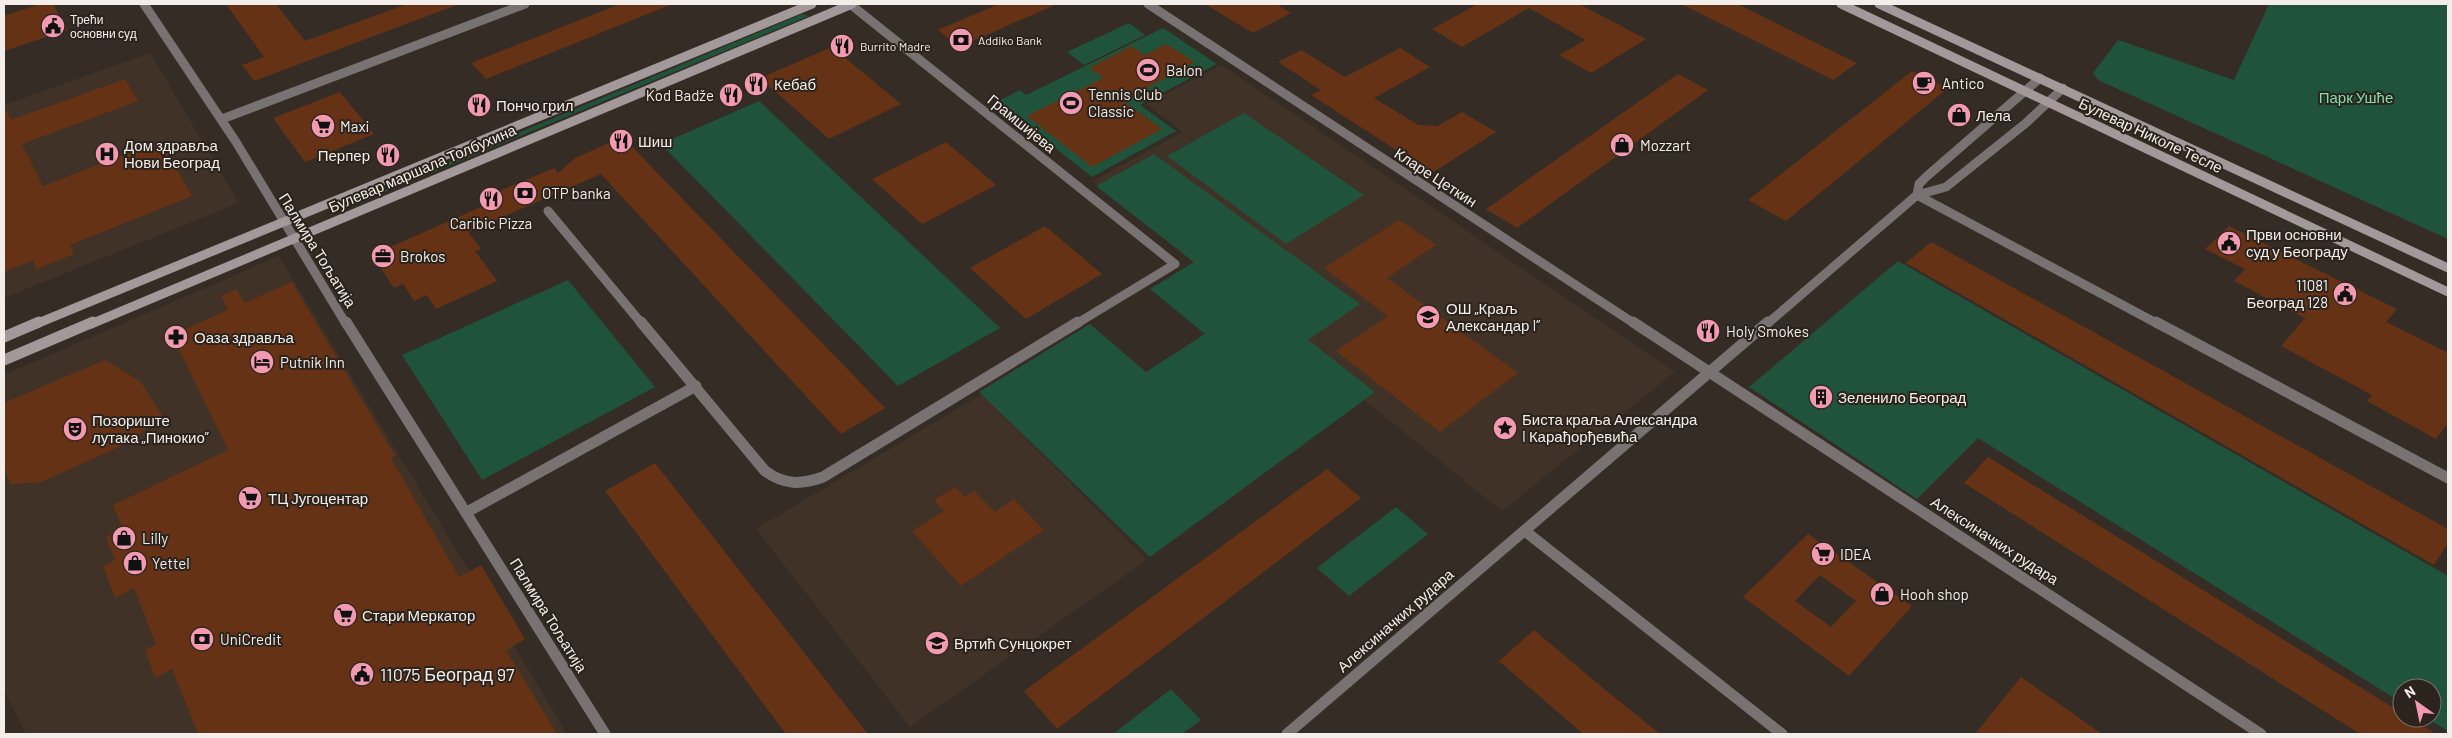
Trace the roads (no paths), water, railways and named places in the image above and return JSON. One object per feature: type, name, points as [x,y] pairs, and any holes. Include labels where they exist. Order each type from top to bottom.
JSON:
[{"type":"street","name":"Палмира Тољатија","points":[[144,4],[222,119],[282,222],[605,734]]},
{"type":"street","points":[[222,119],[524,4]]},
{"type":"street","name":"Булевар маршала Толбухина","points":[[4,337],[812,4]]},
{"type":"street","name":"Булевар маршала Толбухина","points":[[4,360],[851,4]]},
{"type":"street","name":"Грамшијева","points":[[696,386],[765,472],[776,480],[801,485],[823,477],[1175,264],[851,4]]},
{"type":"street","name":"Кларе Цеткин","points":[[1148,4],[1284,95],[1710,372]]},
{"type":"street","name":"Булевар Николе Тесле","points":[[1841,4],[2448,292]]},
{"type":"street","name":"Булевар Николе Тесле","points":[[1879,4],[2448,268]]},
{"type":"street","name":"Алексиначких рудара","points":[[1917,195],[1919,184],[1926,177],[2040,78]]},
{"type":"street","name":"Алексиначких рудара","points":[[1287,734],[1917,195],[1946,187],[2049,102],[2063,88]]},
{"type":"street","points":[[1917,195],[2448,478]]},
{"type":"street","points":[[466,512],[696,386],[548,211]]},
{"type":"street","name":"Алексиначких рудара","points":[[1710,372],[2261,734]]},
{"type":"street","points":[[1524,531],[1782,734]]},
{"type":"place","name":"Трећи основни суд","points":[[53,26]]},
{"type":"place","name":"Addiko Bank","points":[[961,40]]},
{"type":"place","name":"Burrito Madre","points":[[842,46]]},
{"type":"place","name":"Balon","points":[[1148,70]]},
{"type":"place","name":"Antico","points":[[1924,83]]},
{"type":"place","name":"Кебаб","points":[[756,84]]},
{"type":"place","name":"Kod Badže","points":[[731,95]]},
{"type":"place","name":"Tennis Club Classic","points":[[1071,103]]},
{"type":"place","name":"Пончо грил","points":[[479,105]]},
{"type":"place","name":"Лела","points":[[1959,115]]},
{"type":"place","name":"Maxi","points":[[323,126]]},
{"type":"place","name":"Шиш","points":[[621,141]]},
{"type":"place","name":"Mozzart","points":[[1622,145]]},
{"type":"place","name":"Дом здравља Нови Београд","points":[[107,154]]},
{"type":"place","name":"Перпер","points":[[388,155]]},
{"type":"place","name":"OTP banka","points":[[525,193]]},
{"type":"place","name":"Caribic Pizza","points":[[491,199]]},
{"type":"place","name":"Први основни суд у Београду","points":[[2229,243]]},
{"type":"place","name":"Brokos","points":[[383,256]]},
{"type":"place","name":"11081 Београд 128","points":[[2345,294]]},
{"type":"place","name":"ОШ „Краљ Александар I”","points":[[1428,317]]},
{"type":"place","name":"Holy Smokes","points":[[1708,331]]},
{"type":"place","name":"Оаза здравља","points":[[176,337]]},
{"type":"place","name":"Putnik Inn","points":[[262,362]]},
{"type":"place","name":"Зеленило Београд","points":[[1821,397]]},
{"type":"place","name":"Биста краља Александра I Карађорђевића","points":[[1505,428]]},
{"type":"place","name":"Позориште лутака „Пинокио”","points":[[75,429]]},
{"type":"place","name":"ТЦ Југоцентар","points":[[250,498]]},
{"type":"place","name":"Lilly","points":[[124,538]]},
{"type":"place","name":"IDEA","points":[[1823,554]]},
{"type":"place","name":"Yettel","points":[[135,563]]},
{"type":"place","name":"Hooh shop","points":[[1882,594]]},
{"type":"place","name":"Стари Меркатор","points":[[345,615]]},
{"type":"place","name":"UniCredit","points":[[202,639]]},
{"type":"place","name":"Вртић Сунцокрет","points":[[937,643]]},
{"type":"place","name":"11075 Београд 97","points":[[362,674]]},
{"type":"park label","name":"Парк Ушће","points":[[2356,97]]}]
